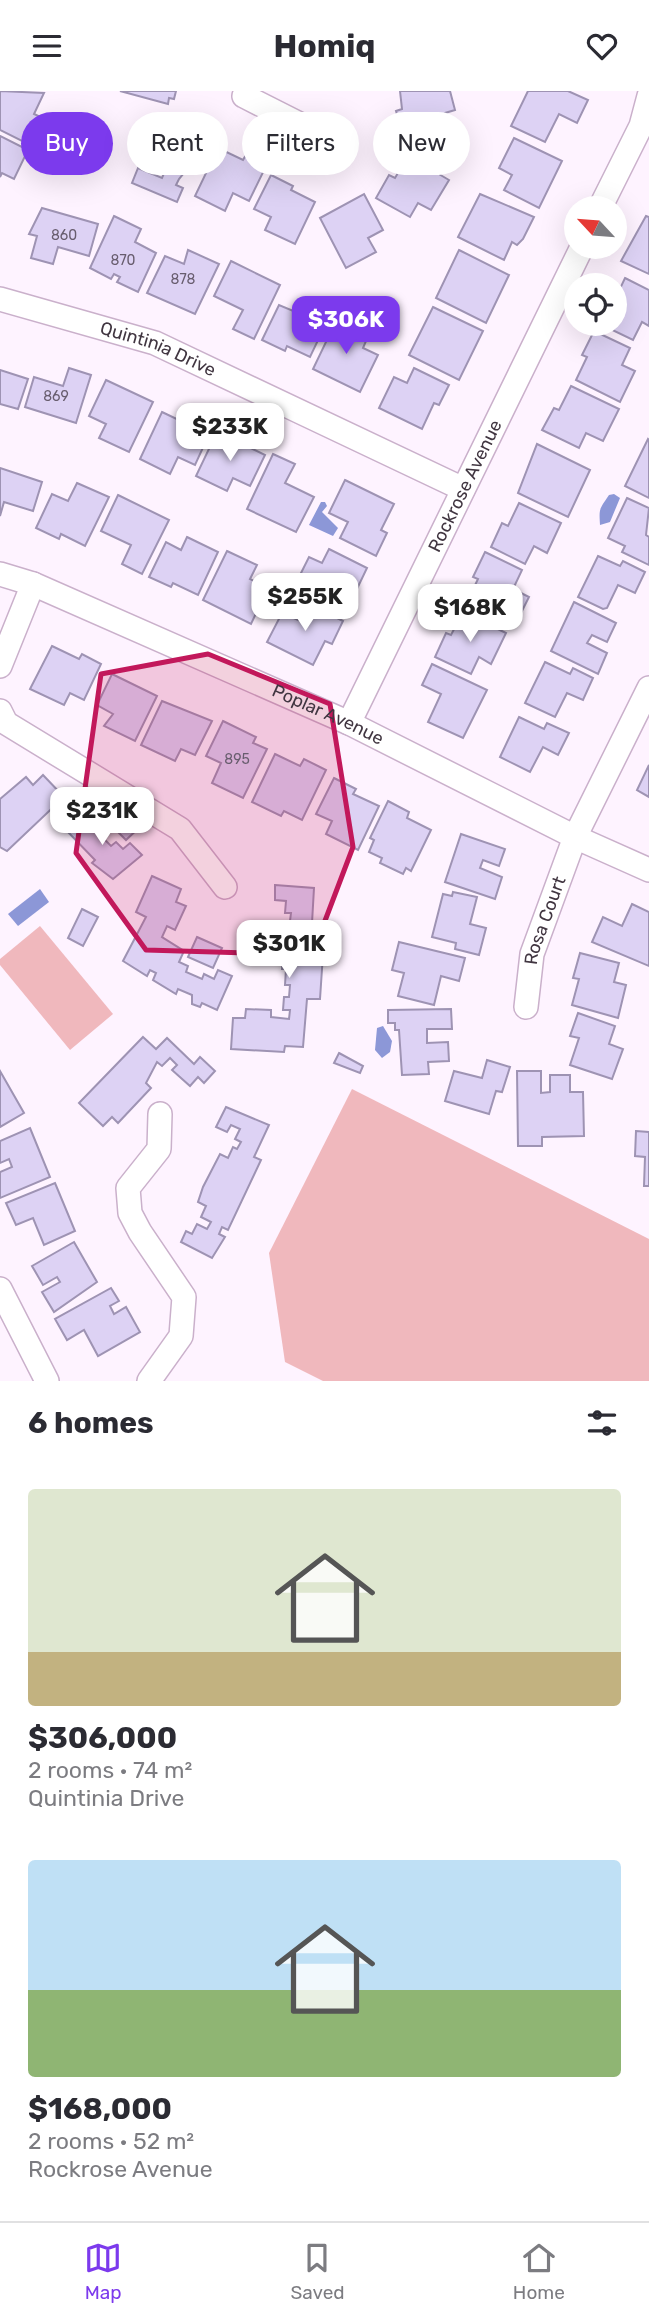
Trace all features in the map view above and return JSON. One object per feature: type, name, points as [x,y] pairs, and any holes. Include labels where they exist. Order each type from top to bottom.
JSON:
[{"type":"street","points":[[247,91],[244,96],[276,112]]},
{"type":"street","points":[[606,196],[640,127],[649,96]]},
{"type":"street","name":"Rockrose Avenue","points":[[349,723],[576,259]]},
{"type":"street","name":"Quintinia Drive","points":[[0,299],[155,343],[463,489]]},
{"type":"street","name":"Poplar Avenue","points":[[0,574],[33,584],[349,723],[575,837],[649,870]]},
{"type":"street","points":[[0,666],[33,584]]},
{"type":"street","name":"Rosa Court","points":[[526,1007],[532,954],[575,837],[649,688]]},
{"type":"street","points":[[0,711],[6,723],[180,829],[225,887]]},
{"type":"street","points":[[149,1381],[181,1336],[184,1297],[130,1213],[128,1188],[159,1149],[160,1114]]},
{"type":"street","points":[[0,1289],[47,1381]]},
{"type":"highlighted area","points":[[208,654],[330,704],[353,847],[312,955],[146,950],[76,853],[101,674]]},
{"type":"shaded area","points":[[40,926],[113,1014],[70,1050],[0,965],[0,959]]},
{"type":"shaded area","points":[[352,1089],[649,1239],[649,1381],[323,1381],[285,1362],[269,1253]]},
{"type":"water","points":[[614,494],[620,498],[610,522],[600,525],[601,507],[609,495]]},
{"type":"water","points":[[321,502],[325,502],[327,506],[322,512],[338,528],[333,536],[309,525]]},
{"type":"water","points":[[40,889],[49,902],[18,926],[8,914]]},
{"type":"water","points":[[383,1026],[392,1041],[390,1052],[382,1058],[375,1050],[377,1028]]},
{"type":"building","points":[[0,91],[44,93],[35,112],[21,112],[21,140],[0,130]]},
{"type":"building","points":[[120,91],[176,91],[174,99],[169,98],[168,104]]},
{"type":"building","points":[[400,91],[450,91],[455,110],[396,112],[402,109]]},
{"type":"building","points":[[528,91],[568,91],[588,100],[577,123],[559,114],[545,142],[511,126]]},
{"type":"building","points":[[0,136],[21,146],[21,164],[14,179],[2,173],[0,177]]},
{"type":"building","points":[[514,138],[562,161],[539,208],[504,190],[512,175],[499,168]]},
{"type":"building","points":[[228,153],[242,160],[242,175],[262,175],[249,201],[233,193],[225,211],[195,196],[205,175],[228,175]]},
{"type":"building","points":[[135,175],[155,175],[162,178],[163,175],[182,175],[176,185],[183,188],[177,202],[132,183]]},
{"type":"building","points":[[271,175],[293,186],[291,190],[315,202],[295,244],[265,230],[271,217],[254,209]]},
{"type":"building","points":[[389,175],[395,178],[397,175],[440,175],[449,180],[431,210],[418,203],[410,217],[376,198]]},
{"type":"building","points":[[364,194],[383,230],[368,238],[376,252],[346,268],[320,218]]},
{"type":"building","points":[[480,194],[534,217],[523,239],[517,245],[512,242],[504,260],[458,237]]},
{"type":"building","points":[[42,208],[98,224],[89,256],[58,247],[53,264],[31,258],[37,236],[29,234]]},
{"type":"building","points":[[114,216],[141,229],[135,242],[156,253],[138,292],[117,282],[120,277],[114,274],[111,279],[90,268]]},
{"type":"building","points":[[646,216],[649,217],[649,274],[621,261],[627,259],[627,250]]},
{"type":"building","points":[[188,250],[219,264],[195,314],[147,293],[165,256],[184,264]]},
{"type":"building","points":[[459,250],[509,275],[486,323],[436,298]]},
{"type":"building","points":[[231,261],[280,285],[254,339],[233,329],[243,310],[214,296]]},
{"type":"building","points":[[627,279],[649,290],[649,326],[642,322],[633,340],[625,336],[627,336]]},
{"type":"building","points":[[304,300],[331,313],[310,357],[287,346],[285,351],[262,340],[279,305],[298,313]]},
{"type":"building","points":[[433,307],[483,331],[459,380],[409,355]]},
{"type":"building","points":[[337,319],[369,334],[363,348],[378,355],[360,392],[313,369]]},
{"type":"building","points":[[592,336],[605,336],[630,348],[622,365],[635,371],[620,402],[576,380],[587,357],[582,355]]},
{"type":"building","points":[[69,368],[91,375],[76,423],[25,407],[34,377],[63,386]]},
{"type":"building","points":[[414,368],[449,385],[439,405],[434,403],[422,429],[379,408],[394,377],[407,383]]},
{"type":"building","points":[[0,370],[28,379],[18,409],[0,404]]},
{"type":"building","points":[[106,380],[153,402],[129,452],[99,438],[106,424],[89,416]]},
{"type":"building","points":[[571,386],[619,409],[603,441],[586,433],[579,448],[542,430],[554,408],[559,410]]},
{"type":"building","points":[[162,412],[187,424],[190,418],[212,428],[195,465],[178,457],[170,474],[140,459]]},
{"type":"building","points":[[217,432],[265,455],[250,486],[233,478],[227,491],[196,476]]},
{"type":"building","points":[[649,440],[649,498],[625,486]]},
{"type":"building","points":[[537,444],[590,470],[568,517],[518,493]]},
{"type":"building","points":[[273,454],[295,464],[285,483],[314,497],[296,532],[247,509]]},
{"type":"building","points":[[0,468],[42,482],[33,511],[4,502],[0,516]]},
{"type":"building","points":[[345,480],[394,504],[381,530],[387,533],[376,556],[340,538],[348,522],[329,513]]},
{"type":"building","points":[[77,483],[109,497],[85,546],[61,534],[59,539],[36,528],[52,494],[68,501]]},
{"type":"building","points":[[118,495],[169,520],[142,574],[122,564],[131,545],[101,531]]},
{"type":"building","points":[[627,498],[649,508],[646,535],[649,537],[649,565],[622,552],[625,546],[608,538]]},
{"type":"building","points":[[519,503],[561,523],[547,553],[534,546],[525,564],[491,547],[502,523],[508,526]]},
{"type":"building","points":[[187,537],[218,552],[198,595],[173,583],[171,587],[149,577],[166,542],[181,550]]},
{"type":"building","points":[[329,549],[367,568],[345,614],[293,589],[309,557],[322,563]]},
{"type":"building","points":[[227,551],[257,565],[250,579],[268,588],[251,624],[203,600]]},
{"type":"building","points":[[485,552],[522,570],[513,589],[529,597],[515,625],[467,602],[478,579],[473,577]]},
{"type":"building","points":[[598,556],[620,566],[623,561],[645,572],[635,593],[618,585],[607,608],[603,609],[578,597]]},
{"type":"building","points":[[306,602],[343,621],[332,644],[325,641],[313,665],[267,642],[282,613],[298,620]]},
{"type":"building","points":[[574,602],[616,623],[607,642],[592,635],[587,643],[607,653],[598,674],[551,651]]},
{"type":"building","points":[[463,612],[506,633],[491,664],[479,657],[471,674],[435,657],[446,633],[451,635]]},
{"type":"building","points":[[52,646],[79,659],[82,654],[101,664],[84,700],[70,693],[64,705],[30,689]]},
{"type":"building","points":[[545,662],[570,674],[573,668],[593,678],[583,700],[567,693],[555,717],[525,703]]},
{"type":"building","points":[[432,664],[487,690],[463,738],[428,722],[441,694],[422,685]]},
{"type":"building","points":[[112,674],[157,696],[135,741],[104,726],[113,714],[97,705]]},
{"type":"building","points":[[162,701],[212,721],[195,755],[181,749],[175,761],[141,745]]},
{"type":"building","points":[[519,717],[544,729],[547,723],[569,733],[558,755],[543,747],[530,772],[500,757]]},
{"type":"building","points":[[223,721],[256,737],[253,743],[267,749],[243,798],[212,783],[221,763],[206,756]]},
{"type":"building","points":[[275,754],[300,766],[304,759],[326,770],[302,820],[284,811],[281,816],[252,802]]},
{"type":"building","points":[[649,765],[649,797],[637,790]]},
{"type":"building","points":[[43,775],[64,797],[7,851],[0,847],[0,799],[26,777],[33,785]]},
{"type":"building","points":[[334,778],[356,789],[353,794],[379,806],[358,850],[326,834],[332,821],[316,814]]},
{"type":"building","points":[[388,801],[409,812],[407,818],[431,830],[411,871],[406,868],[403,874],[380,863],[382,858],[369,852],[374,840],[370,838]]},
{"type":"building","points":[[128,810],[142,825],[126,840],[112,826]]},
{"type":"building","points":[[85,811],[104,831],[100,835],[111,846],[116,842],[123,849],[130,843],[142,855],[113,879],[92,863],[95,860],[66,830]]},
{"type":"building","points":[[461,834],[505,849],[499,866],[483,860],[480,868],[502,877],[495,899],[445,882]]},
{"type":"building","points":[[152,876],[181,889],[176,902],[186,906],[175,930],[167,926],[162,937],[184,951],[179,962],[188,966],[186,972],[202,979],[204,974],[214,979],[218,970],[232,976],[217,1010],[202,1003],[200,1007],[192,1004],[192,995],[178,989],[176,994],[153,980],[156,973],[150,970],[147,976],[123,961],[146,917],[136,912]]},
{"type":"building","points":[[275,885],[314,888],[312,923],[325,924],[320,999],[307,999],[303,1047],[285,1046],[284,1052],[231,1049],[233,1018],[245,1018],[246,1009],[271,1010],[271,1017],[289,1019],[290,1010],[283,1010],[284,997],[289,997],[290,985],[285,985],[286,969],[282,969],[285,932],[295,933],[296,921],[290,921],[291,913],[285,913],[286,901],[275,900]]},
{"type":"building","points":[[453,892],[477,897],[470,924],[486,928],[479,955],[455,949],[456,943],[432,937],[443,894],[452,896]]},
{"type":"building","points":[[632,904],[649,912],[649,966],[592,942],[603,917],[622,926]]},
{"type":"building","points":[[82,909],[98,917],[83,946],[68,938]]},
{"type":"building","points":[[197,937],[222,948],[213,968],[188,957]]},
{"type":"building","points":[[399,942],[465,958],[459,981],[441,976],[434,1005],[398,996],[404,973],[392,970]]},
{"type":"building","points":[[580,953],[619,963],[614,982],[626,985],[618,1018],[572,1005],[579,979],[573,978]]},
{"type":"building","points":[[451,1009],[452,1029],[427,1029],[427,1043],[448,1042],[449,1061],[428,1062],[429,1074],[402,1075],[399,1030],[395,1030],[395,1023],[388,1023],[388,1010]]},
{"type":"building","points":[[578,1013],[615,1026],[609,1044],[623,1049],[612,1079],[570,1065],[579,1038],[570,1036]]},
{"type":"building","points":[[143,1037],[156,1049],[167,1038],[194,1064],[200,1057],[215,1071],[204,1083],[198,1077],[190,1086],[172,1070],[177,1065],[170,1058],[162,1066],[157,1062],[146,1083],[151,1088],[118,1123],[112,1117],[103,1126],[79,1103]]},
{"type":"building","points":[[339,1053],[363,1066],[360,1073],[334,1063]]},
{"type":"building","points":[[487,1060],[510,1067],[502,1092],[496,1091],[489,1114],[445,1101],[454,1071],[482,1078]]},
{"type":"building","points":[[0,1071],[24,1113],[0,1127]]},
{"type":"building","points":[[517,1071],[541,1071],[541,1093],[550,1092],[550,1075],[570,1075],[570,1092],[583,1092],[584,1136],[542,1137],[542,1146],[518,1146]]},
{"type":"building","points":[[226,1107],[269,1125],[254,1157],[261,1160],[228,1230],[222,1227],[219,1234],[225,1237],[212,1258],[181,1242],[186,1231],[192,1234],[197,1224],[207,1229],[211,1222],[201,1217],[206,1206],[198,1202],[203,1187],[220,1154],[228,1158],[233,1147],[237,1149],[241,1142],[235,1139],[240,1129],[231,1125],[227,1132],[216,1127]]},
{"type":"building","points":[[30,1128],[50,1177],[0,1198],[0,1172],[12,1167],[9,1159],[0,1163],[0,1141]]},
{"type":"building","points":[[636,1131],[649,1132],[649,1186],[644,1186],[645,1157],[635,1156]]},
{"type":"building","points":[[55,1183],[75,1231],[44,1245],[33,1218],[16,1225],[6,1203]]},
{"type":"building","points":[[74,1242],[97,1282],[54,1312],[42,1292],[60,1282],[57,1277],[43,1285],[32,1266]]},
{"type":"building","points":[[111,1288],[119,1301],[110,1306],[114,1314],[126,1307],[140,1332],[98,1356],[84,1330],[67,1340],[55,1319]]}]
